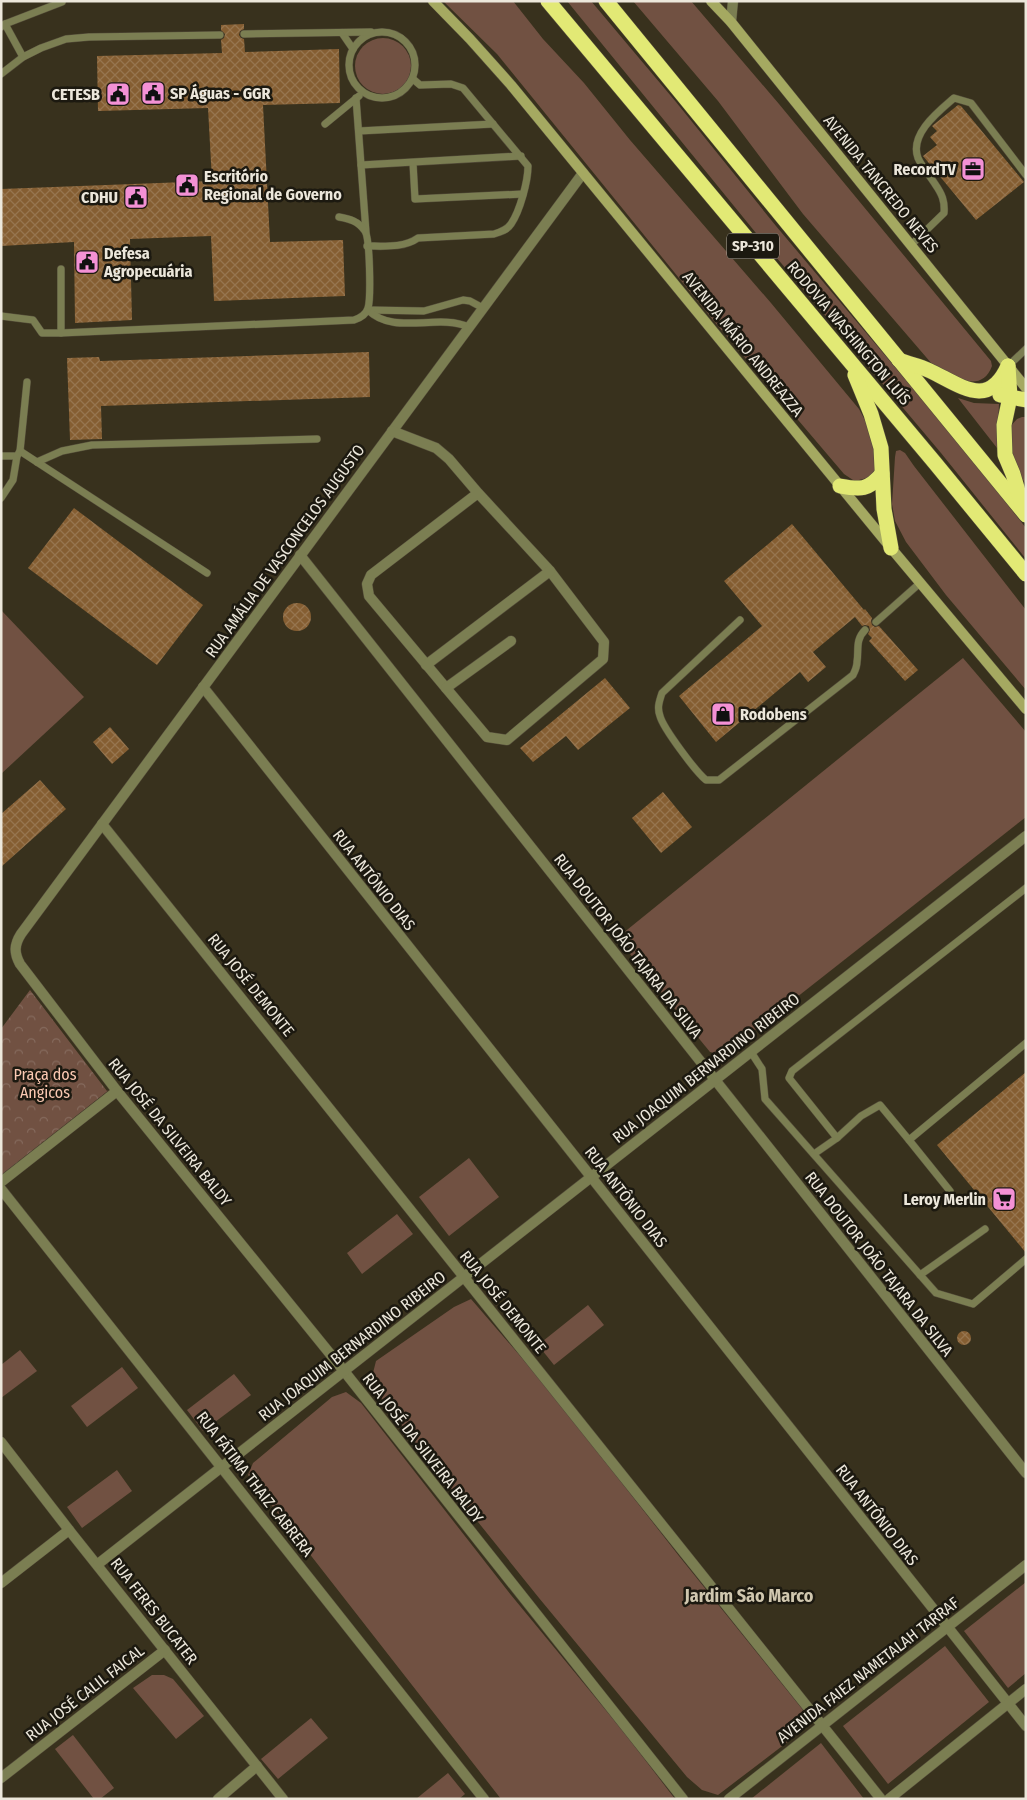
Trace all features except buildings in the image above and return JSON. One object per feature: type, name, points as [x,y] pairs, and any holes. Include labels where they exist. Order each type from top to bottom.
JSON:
[{"type":"highway","name":"RODOVIA WASHINGTON LUÍS","points":[[548,1],[936,463],[1026,574]]},
{"type":"highway","name":"RODOVIA WASHINGTON LUÍS","points":[[606,1],[1025,515]]},
{"type":"highway","points":[[899,360],[928,370],[966,390],[1026,400]]},
{"type":"highway","points":[[850,362],[871,414],[881,448],[884,509],[890,548]]},
{"type":"highway","points":[[978,391],[994,386],[1003,378],[1008,366]]},
{"type":"highway","points":[[1008,366],[1010,397],[1004,426],[1005,454],[1025,515]]},
{"type":"highway","points":[[840,486],[858,490],[873,485],[882,474]]},
{"type":"main road","name":"AVENIDA MÁRIO ANDREAZZA","points":[[433,1],[511,85],[890,548],[1026,709]]},
{"type":"main road","name":"AVENIDA TANCREDO NEVES","points":[[711,1],[731,22],[1026,388]]},
{"type":"street","points":[[731,22],[733,1]]},
{"type":"street","name":"RUA AMÁLIA DE VASCONCELOS AUGUSTO","points":[[15,948],[21,934],[583,173]]},
{"type":"street","points":[[392,431],[436,448],[449,459],[550,571],[604,642],[603,659],[507,740],[487,738],[369,596],[367,584],[371,575],[478,492]]},
{"type":"street","name":"RUA DOUTOR JOÃO TAJARA DA SILVA","points":[[300,555],[1026,1473]]},
{"type":"street","points":[[426,665],[550,571]]},
{"type":"street","points":[[446,688],[511,641]]},
{"type":"street","name":"RUA ANTÔNIO DIAS","points":[[203,687],[1026,1726]]},
{"type":"street","name":"RUA JOSÉ DEMONTE","points":[[102,824],[881,1799]]},
{"type":"street","name":"RUA JOAQUIM BERNARDINO RIBEIRO","points":[[98,1564],[1026,836]]},
{"type":"street","name":"RUA JOSÉ DA SILVEIRA BALDY","points":[[15,948],[16,957],[20,964],[117,1092],[344,1371],[683,1799]]},
{"type":"street","points":[[1,1182],[117,1092]]},
{"type":"street","name":"RUA FÁTIMA THAIZ CABRERA","points":[[1,1188],[484,1799]]},
{"type":"street","name":"RUA FERES BUCATER","points":[[1,1442],[283,1799]]},
{"type":"street","points":[[1,1583],[69,1530]]},
{"type":"street","name":"AVENIDA FAIEZ NAMETALAH TARRAF","points":[[730,1799],[1026,1565]]},
{"type":"street","name":"RUA JOSÉ CALIL FAICAL","points":[[1,1778],[165,1650]]},
{"type":"street","points":[[889,1799],[1026,1689]]},
{"type":"street","points":[[218,1799],[257,1766]]},
{"type":"lane","points":[[23,57],[3,26],[62,2]]},
{"type":"lane","points":[[244,34],[379,32],[397,35],[410,46],[414,54],[416,62],[413,80],[409,86],[396,96],[379,99],[363,93],[352,79],[349,61],[353,49],[362,38],[379,32]]},
{"type":"lane","points":[[342,33],[353,49]]},
{"type":"lane","points":[[1,74],[23,57],[66,39],[220,35]]},
{"type":"lane","points":[[367,246],[404,245],[418,238],[502,232],[511,225],[528,179],[528,166],[521,156],[463,88],[451,84],[420,85],[413,80]]},
{"type":"lane","points":[[326,124],[363,93]]},
{"type":"lane","points":[[1,316],[34,320],[42,333],[338,322],[362,317],[368,310],[370,283],[356,98]]},
{"type":"lane","points":[[911,244],[944,213],[943,196],[918,157],[917,148],[926,124],[954,98],[970,103],[1026,174]]},
{"type":"lane","points":[[358,131],[493,124]]},
{"type":"lane","points":[[361,165],[521,156]]},
{"type":"lane","points":[[413,163],[415,200],[523,194]]},
{"type":"lane","points":[[339,217],[356,221],[366,233]]},
{"type":"lane","points":[[61,269],[61,333]]},
{"type":"lane","points":[[368,310],[424,311],[463,300],[470,300],[483,308]]},
{"type":"lane","points":[[368,310],[382,321],[400,323],[451,321],[469,327]]},
{"type":"lane","points":[[1008,366],[1026,349]]},
{"type":"lane","points":[[1,498],[13,480],[27,382]]},
{"type":"lane","points":[[37,462],[62,451],[92,445],[317,439]]},
{"type":"lane","points":[[1,456],[18,454],[37,462],[207,573]]},
{"type":"lane","points":[[876,622],[920,584]]},
{"type":"lane","points":[[740,620],[662,693],[658,704],[660,718],[697,772],[706,780],[719,780],[854,675],[858,662],[860,635],[865,630]]},
{"type":"lane","points":[[837,1138],[791,1082],[789,1078],[792,1071],[1026,888]]},
{"type":"lane","points":[[909,1140],[1026,1043]]},
{"type":"lane","points":[[751,1052],[762,1069],[765,1099],[936,1293],[973,1304],[1026,1259]]},
{"type":"lane","points":[[814,1154],[837,1138],[861,1116],[880,1105],[950,1191]]},
{"type":"lane","points":[[920,1275],[985,1229]]},
{"type":"green space","points":[[443,1],[513,1],[543,39],[584,83],[630,140],[771,303],[859,409],[874,437],[877,466],[873,473],[867,478],[859,480],[853,480],[844,474],[713,320],[497,54]]},
{"type":"green space","points":[[567,1],[591,1],[676,102],[776,226],[959,443],[1026,528],[1026,559],[941,453],[760,238]]},
{"type":"green space","points":[[633,1],[691,1],[779,104],[991,361],[992,366],[987,375],[981,380],[965,380],[947,373],[932,364],[803,214],[718,101]]},
{"type":"green space","points":[[383,38],[403,46],[411,66],[403,86],[383,94],[363,86],[355,66],[363,46]]},
{"type":"green space","points":[[958,398],[974,403],[999,404],[997,448]]},
{"type":"green space","points":[[1026,417],[1026,484],[1012,465],[1009,428],[1017,419]]},
{"type":"green space","points":[[900,450],[905,453],[1026,610],[1026,690],[946,595],[906,542],[895,521],[892,504],[895,457],[896,451]]},
{"type":"green space","points":[[1,610],[84,697],[1,774]]},
{"type":"green space","points":[[963,658],[1026,732],[1026,817],[731,1049],[722,1055],[710,1052],[617,938]]},
{"type":"green space","name":"Praça dos Angicos","points":[[30,990],[107,1091],[109,1090],[1,1175],[1,1029]]},
{"type":"green space","points":[[469,1158],[499,1197],[449,1236],[419,1197]]},
{"type":"green space","points":[[397,1214],[413,1234],[362,1274],[347,1253]]},
{"type":"green space","points":[[471,1299],[547,1387],[679,1556],[803,1710],[802,1723],[794,1737],[718,1795],[702,1790],[687,1777],[539,1598],[421,1451],[376,1391],[372,1377],[376,1361],[454,1307]]},
{"type":"green space","points":[[588,1305],[604,1325],[554,1365],[538,1345]]},
{"type":"green space","points":[[20,1350],[37,1371],[1,1398],[1,1365]]},
{"type":"green space","points":[[122,1367],[138,1388],[87,1427],[71,1406]]},
{"type":"green space","points":[[234,1374],[251,1395],[203,1431],[187,1410]]},
{"type":"green space","points":[[346,1392],[361,1403],[511,1595],[623,1731],[675,1799],[501,1799],[248,1475],[253,1463],[332,1397]]},
{"type":"green space","points":[[117,1470],[132,1491],[82,1528],[67,1507]]},
{"type":"green space","points":[[1026,1582],[1026,1673],[1008,1688],[964,1631]]},
{"type":"green space","points":[[945,1646],[989,1702],[888,1784],[843,1726]]},
{"type":"green space","points":[[152,1675],[164,1675],[173,1679],[204,1716],[176,1739],[133,1688]]},
{"type":"green space","points":[[311,1718],[328,1738],[278,1779],[261,1759]]},
{"type":"green space","points":[[73,1735],[114,1788],[100,1799],[94,1799],[55,1749]]},
{"type":"green space","points":[[821,1743],[864,1799],[751,1799]]},
{"type":"green space","points":[[448,1773],[465,1794],[459,1799],[416,1799]]},
{"type":"place","name":"SP Águas - GGR","points":[[153,93]]},
{"type":"place","name":"CETESB","points":[[118,94]]},
{"type":"place","name":"RecordTV","points":[[973,169]]},
{"type":"place","name":"Escritório Regional de Governo","points":[[187,185]]},
{"type":"place","name":"CDHU","points":[[136,197]]},
{"type":"place","name":"Defesa Agropecuária","points":[[87,262]]},
{"type":"place","name":"Rodobens","points":[[723,714]]},
{"type":"place","name":"Leroy Merlin","points":[[1004,1199]]},
{"type":"district","name":"Jardim São Marco","points":[[749,1596]]}]
